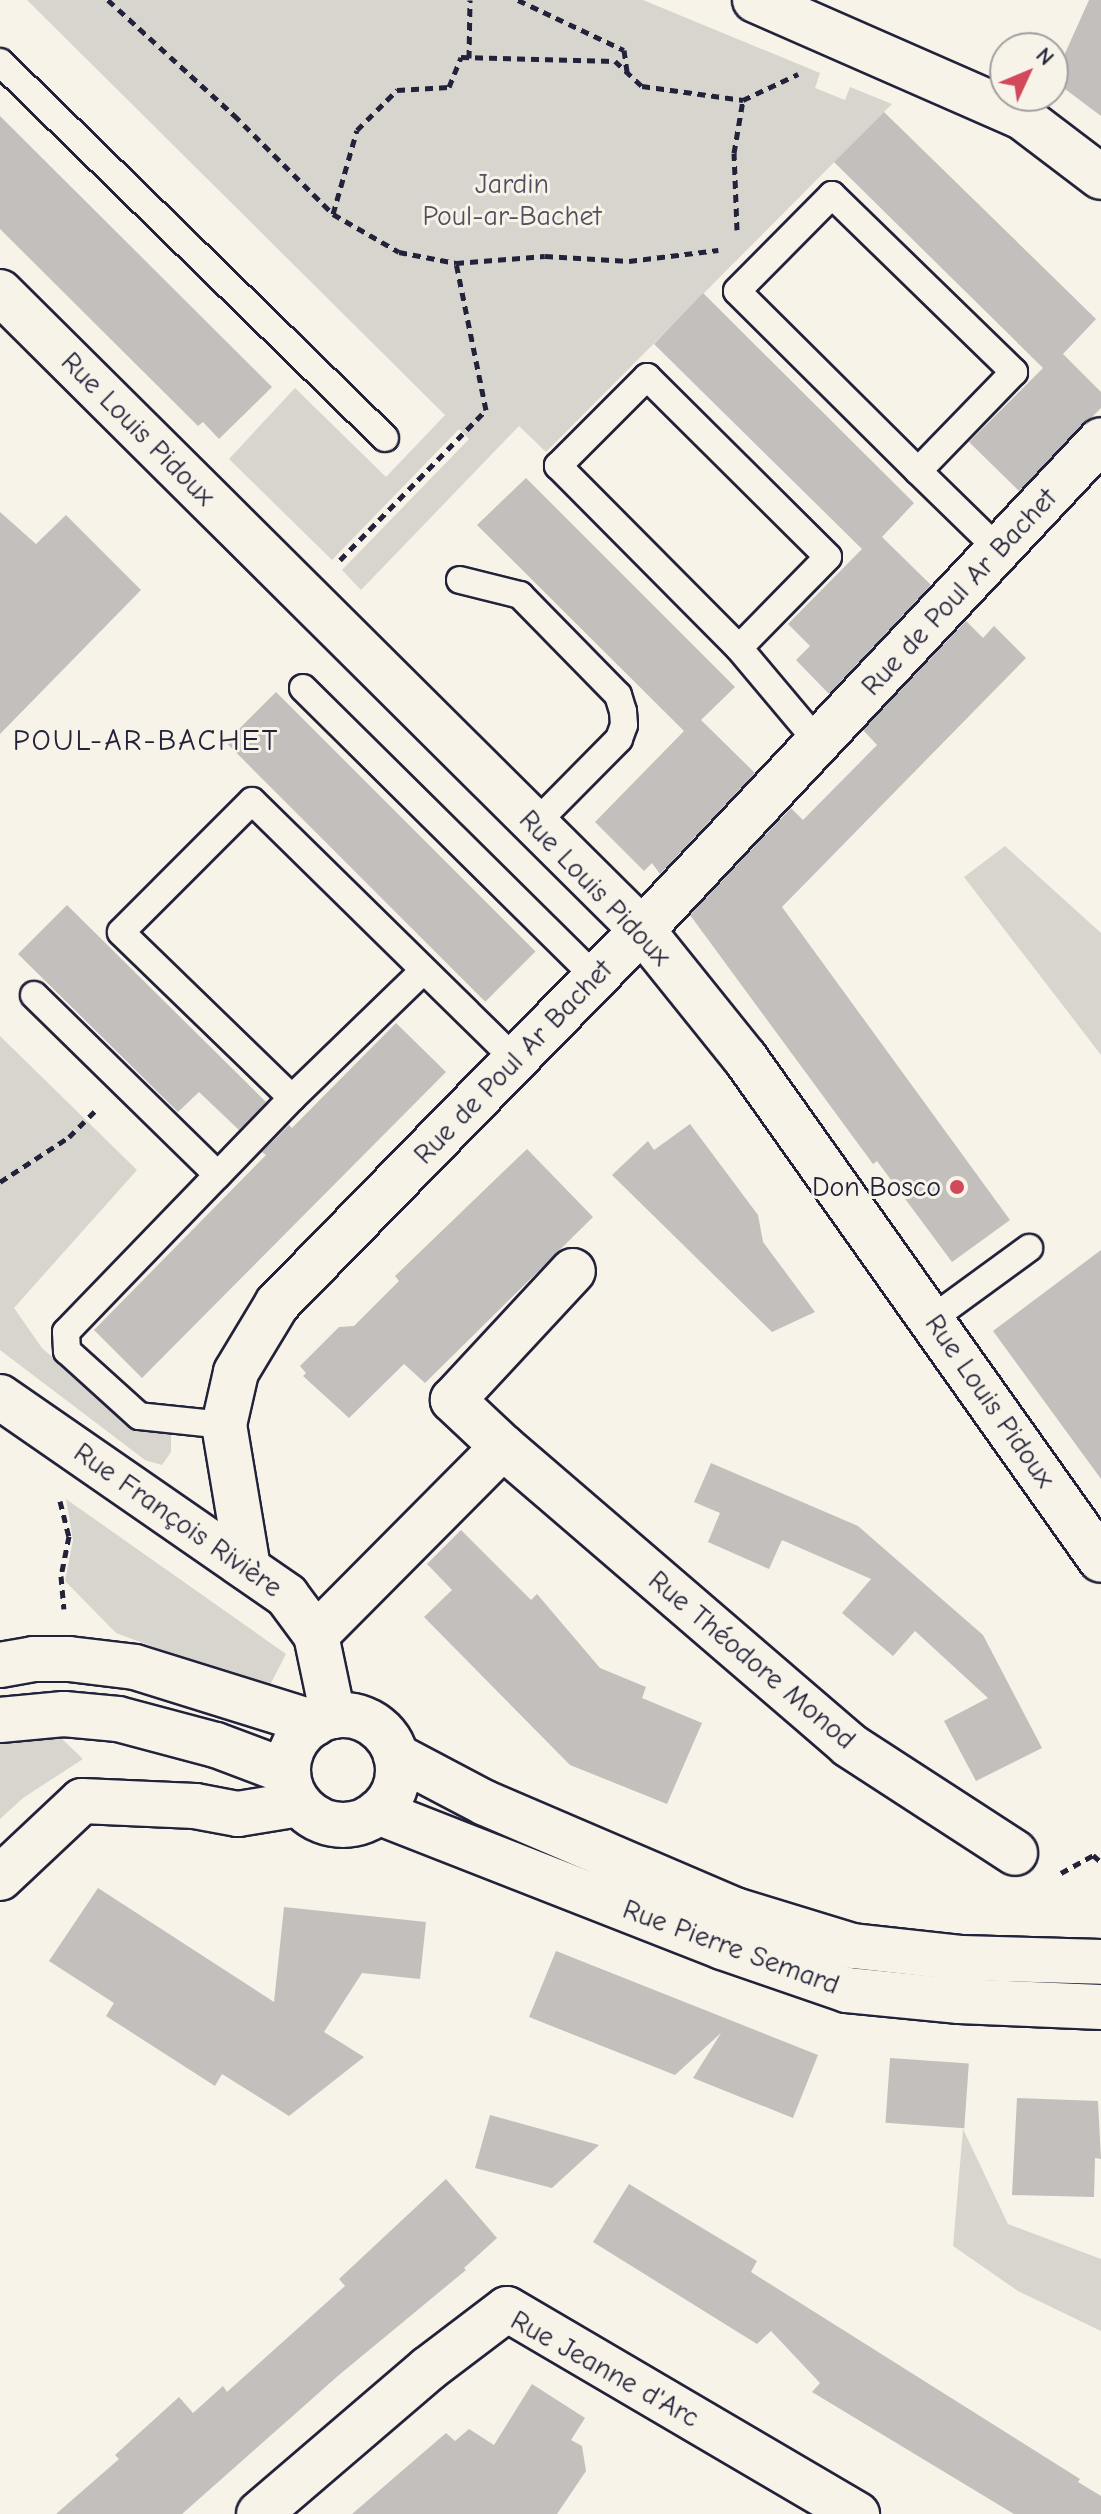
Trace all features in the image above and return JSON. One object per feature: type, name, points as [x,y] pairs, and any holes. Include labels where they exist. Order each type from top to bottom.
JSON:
[{"type":"street","points":[[755,0],[1022,117],[1101,177]]},
{"type":"street","name":"Rue Louis Pidoux","points":[[0,292],[642,930],[745,1058],[933,1318],[1101,1560]]},
{"type":"street","name":"Rue de Poul Ar Bachet","points":[[248,1568],[224,1425],[236,1372],[277,1304],[642,930],[1101,440]]},
{"type":"street","name":"Rue Théodore Monod","points":[[573,1271],[453,1400],[503,1447],[849,1745],[1015,1853]]},
{"type":"street","name":"Rue François Rivière","points":[[0,1397],[287,1596],[316,1635],[324,1719]]},
{"type":"street","points":[[316,1635],[503,1447]]},
{"type":"street","name":"Rue Pierre Semard","points":[[0,1665],[33,1659],[69,1659],[135,1667],[324,1719],[347,1715],[374,1725],[384,1734],[396,1756],[485,1803],[559,1835],[847,1990],[959,2001],[1101,2007]]},
{"type":"street","points":[[0,1720],[64,1714],[118,1719],[216,1745],[294,1788]]},
{"type":"street","points":[[324,1719],[301,1735],[291,1751],[294,1788],[309,1815],[337,1825],[352,1825],[378,1812],[395,1789],[396,1756]]},
{"type":"street","points":[[0,1878],[82,1801],[195,1806],[238,1814],[294,1788]]},
{"type":"street","name":"Rue Pierre Semard","points":[[378,1812],[544,1876],[728,1928],[962,1958],[1101,1962]]},
{"type":"street","points":[[544,1876],[559,1835]]},
{"type":"street","points":[[959,2001],[962,1958]]},
{"type":"street","name":"Rue Jeanne d'Arc","points":[[259,2514],[428,2369],[507,2309],[857,2514]]},
{"type":"lane","points":[[0,62],[385,438]]},
{"type":"lane","points":[[918,471],[1014,372],[832,195],[737,291],[918,471],[998,549]]},
{"type":"lane","points":[[739,648],[828,557],[647,377],[558,466],[739,648],[818,742]]},
{"type":"lane","points":[[460,580],[520,595],[618,695],[623,711],[624,725],[619,739],[535,824]]},
{"type":"lane","points":[[303,688],[595,977]]},
{"type":"lane","points":[[292,1098],[121,932],[252,801],[515,1059]]},
{"type":"lane","points":[[224,1425],[139,1416],[67,1351],[66,1332],[292,1098],[423,971]]},
{"type":"lane","points":[[34,995],[218,1175]]},
{"type":"lane","points":[[933,1318],[1029,1248]]},
{"type":"path","points":[[108,0],[234,115],[333,214],[399,252],[456,263],[545,256],[629,261],[720,249]]},
{"type":"path","points":[[469,58],[470,0]]},
{"type":"path","points":[[518,0],[624,50],[628,73]]},
{"type":"path","points":[[333,214],[357,130],[397,90],[449,87],[461,57],[615,61],[642,86],[743,100],[810,69]]},
{"type":"path","points":[[736,236],[734,153],[743,100]]},
{"type":"path","points":[[305,596],[486,410],[456,263]]},
{"type":"path","points":[[0,1182],[69,1137],[86,1120]]},
{"type":"path","points":[[59,1497],[69,1536],[61,1576]]},
{"type":"green space","name":"Jardin Poul-ar-Bachet","points":[[27,0],[643,0],[820,73],[815,88],[845,100],[850,87],[892,104],[546,452],[519,426],[361,590],[342,570],[469,439],[459,429],[332,560],[229,459],[295,388],[386,477],[445,415]]},
{"type":"green space","points":[[1005,846],[1101,933],[1101,1055],[964,877]]},
{"type":"green space","points":[[0,1036],[137,1170],[14,1308],[42,1348],[126,1423],[171,1434],[171,1452],[162,1465],[145,1460],[0,1350]]},
{"type":"green space","points":[[66,1499],[286,1654],[268,1689],[116,1633],[65,1581],[73,1540]]},
{"type":"green space","points":[[61,1738],[83,1759],[23,1798],[0,1819],[0,1743]]},
{"type":"green space","points":[[963,2129],[1008,2224],[1101,2259],[1101,2331],[1018,2291],[953,2246]]},
{"type":"building","points":[[1089,0],[1101,0],[1101,116],[1069,92],[1069,44]]},
{"type":"building","points":[[884,112],[1096,319],[1063,354],[1101,392],[1101,408],[1019,491],[969,442],[1043,368],[834,162]]},
{"type":"building","points":[[0,116],[272,387],[219,439],[203,422],[198,426],[0,229]]},
{"type":"building","points":[[703,293],[914,503],[882,537],[931,585],[829,694],[796,660],[810,646],[788,624],[862,549],[654,344]]},
{"type":"building","points":[[526,478],[735,687],[701,720],[755,773],[660,874],[652,863],[644,871],[595,822],[684,731],[477,525]]},
{"type":"building","points":[[0,512],[36,544],[66,515],[141,590],[0,734]]},
{"type":"building","points":[[966,621],[983,638],[994,626],[1026,658],[782,907],[1010,1220],[952,1262],[877,1161],[873,1164],[690,915],[791,808],[803,820],[877,745],[863,730]]},
{"type":"building","points":[[276,692],[536,952],[485,1002],[226,742]]},
{"type":"building","points":[[67,905],[266,1102],[239,1130],[199,1092],[178,1112],[18,954]]},
{"type":"building","points":[[396,1023],[446,1072],[142,1378],[94,1330],[266,1155],[262,1152],[289,1125],[292,1128]]},
{"type":"building","points":[[690,1124],[758,1215],[763,1242],[815,1312],[772,1332],[612,1175],[648,1141],[654,1150]]},
{"type":"building","points":[[527,1149],[593,1217],[425,1383],[404,1364],[349,1418],[303,1376],[306,1373],[300,1366],[339,1327],[354,1326],[399,1281],[395,1276]]},
{"type":"building","points":[[1101,1250],[1101,1479],[993,1331]]},
{"type":"building","points":[[711,1463],[858,1526],[983,1635],[1042,1748],[976,1781],[944,1721],[988,1698],[915,1631],[893,1656],[842,1613],[871,1579],[782,1540],[769,1569],[708,1542],[720,1513],[694,1502]]},
{"type":"building","points":[[461,1530],[531,1600],[537,1594],[600,1668],[646,1687],[642,1698],[702,1723],[667,1804],[570,1765],[424,1617],[452,1590],[427,1564]]},
{"type":"building","points":[[98,1888],[274,2002],[284,1907],[426,1922],[420,1979],[362,1973],[324,2032],[364,2057],[289,2116],[222,2074],[215,2086],[106,2016],[114,2003],[49,1961]]},
{"type":"building","points":[[556,1951],[818,2055],[793,2118],[693,2078],[721,2033],[675,2075],[529,2017]]},
{"type":"building","points":[[890,2058],[969,2064],[964,2128],[885,2123]]},
{"type":"building","points":[[1017,2098],[1098,2101],[1101,2159],[1095,2158],[1094,2197],[1012,2195]]},
{"type":"building","points":[[490,2115],[599,2145],[552,2188],[475,2168]]},
{"type":"building","points":[[446,2179],[497,2238],[464,2268],[466,2270],[339,2375],[182,2514],[56,2514],[119,2459],[115,2455],[179,2397],[193,2413],[223,2386],[227,2392],[345,2286],[339,2279]]},
{"type":"building","points":[[629,2184],[757,2261],[751,2272],[1080,2479],[1078,2482],[1101,2496],[1101,2514],[1014,2514],[812,2392],[820,2383],[771,2331],[757,2344],[593,2242]]},
{"type":"building","points":[[532,2384],[585,2418],[571,2440],[582,2446],[586,2471],[557,2514],[352,2514],[446,2433],[455,2441],[469,2429],[494,2445]]},
{"type":"place","name":"Don Bosco","points":[[957,1187]]},
{"type":"district","name":"POUL-AR-BACHET","points":[[146,741]]}]
